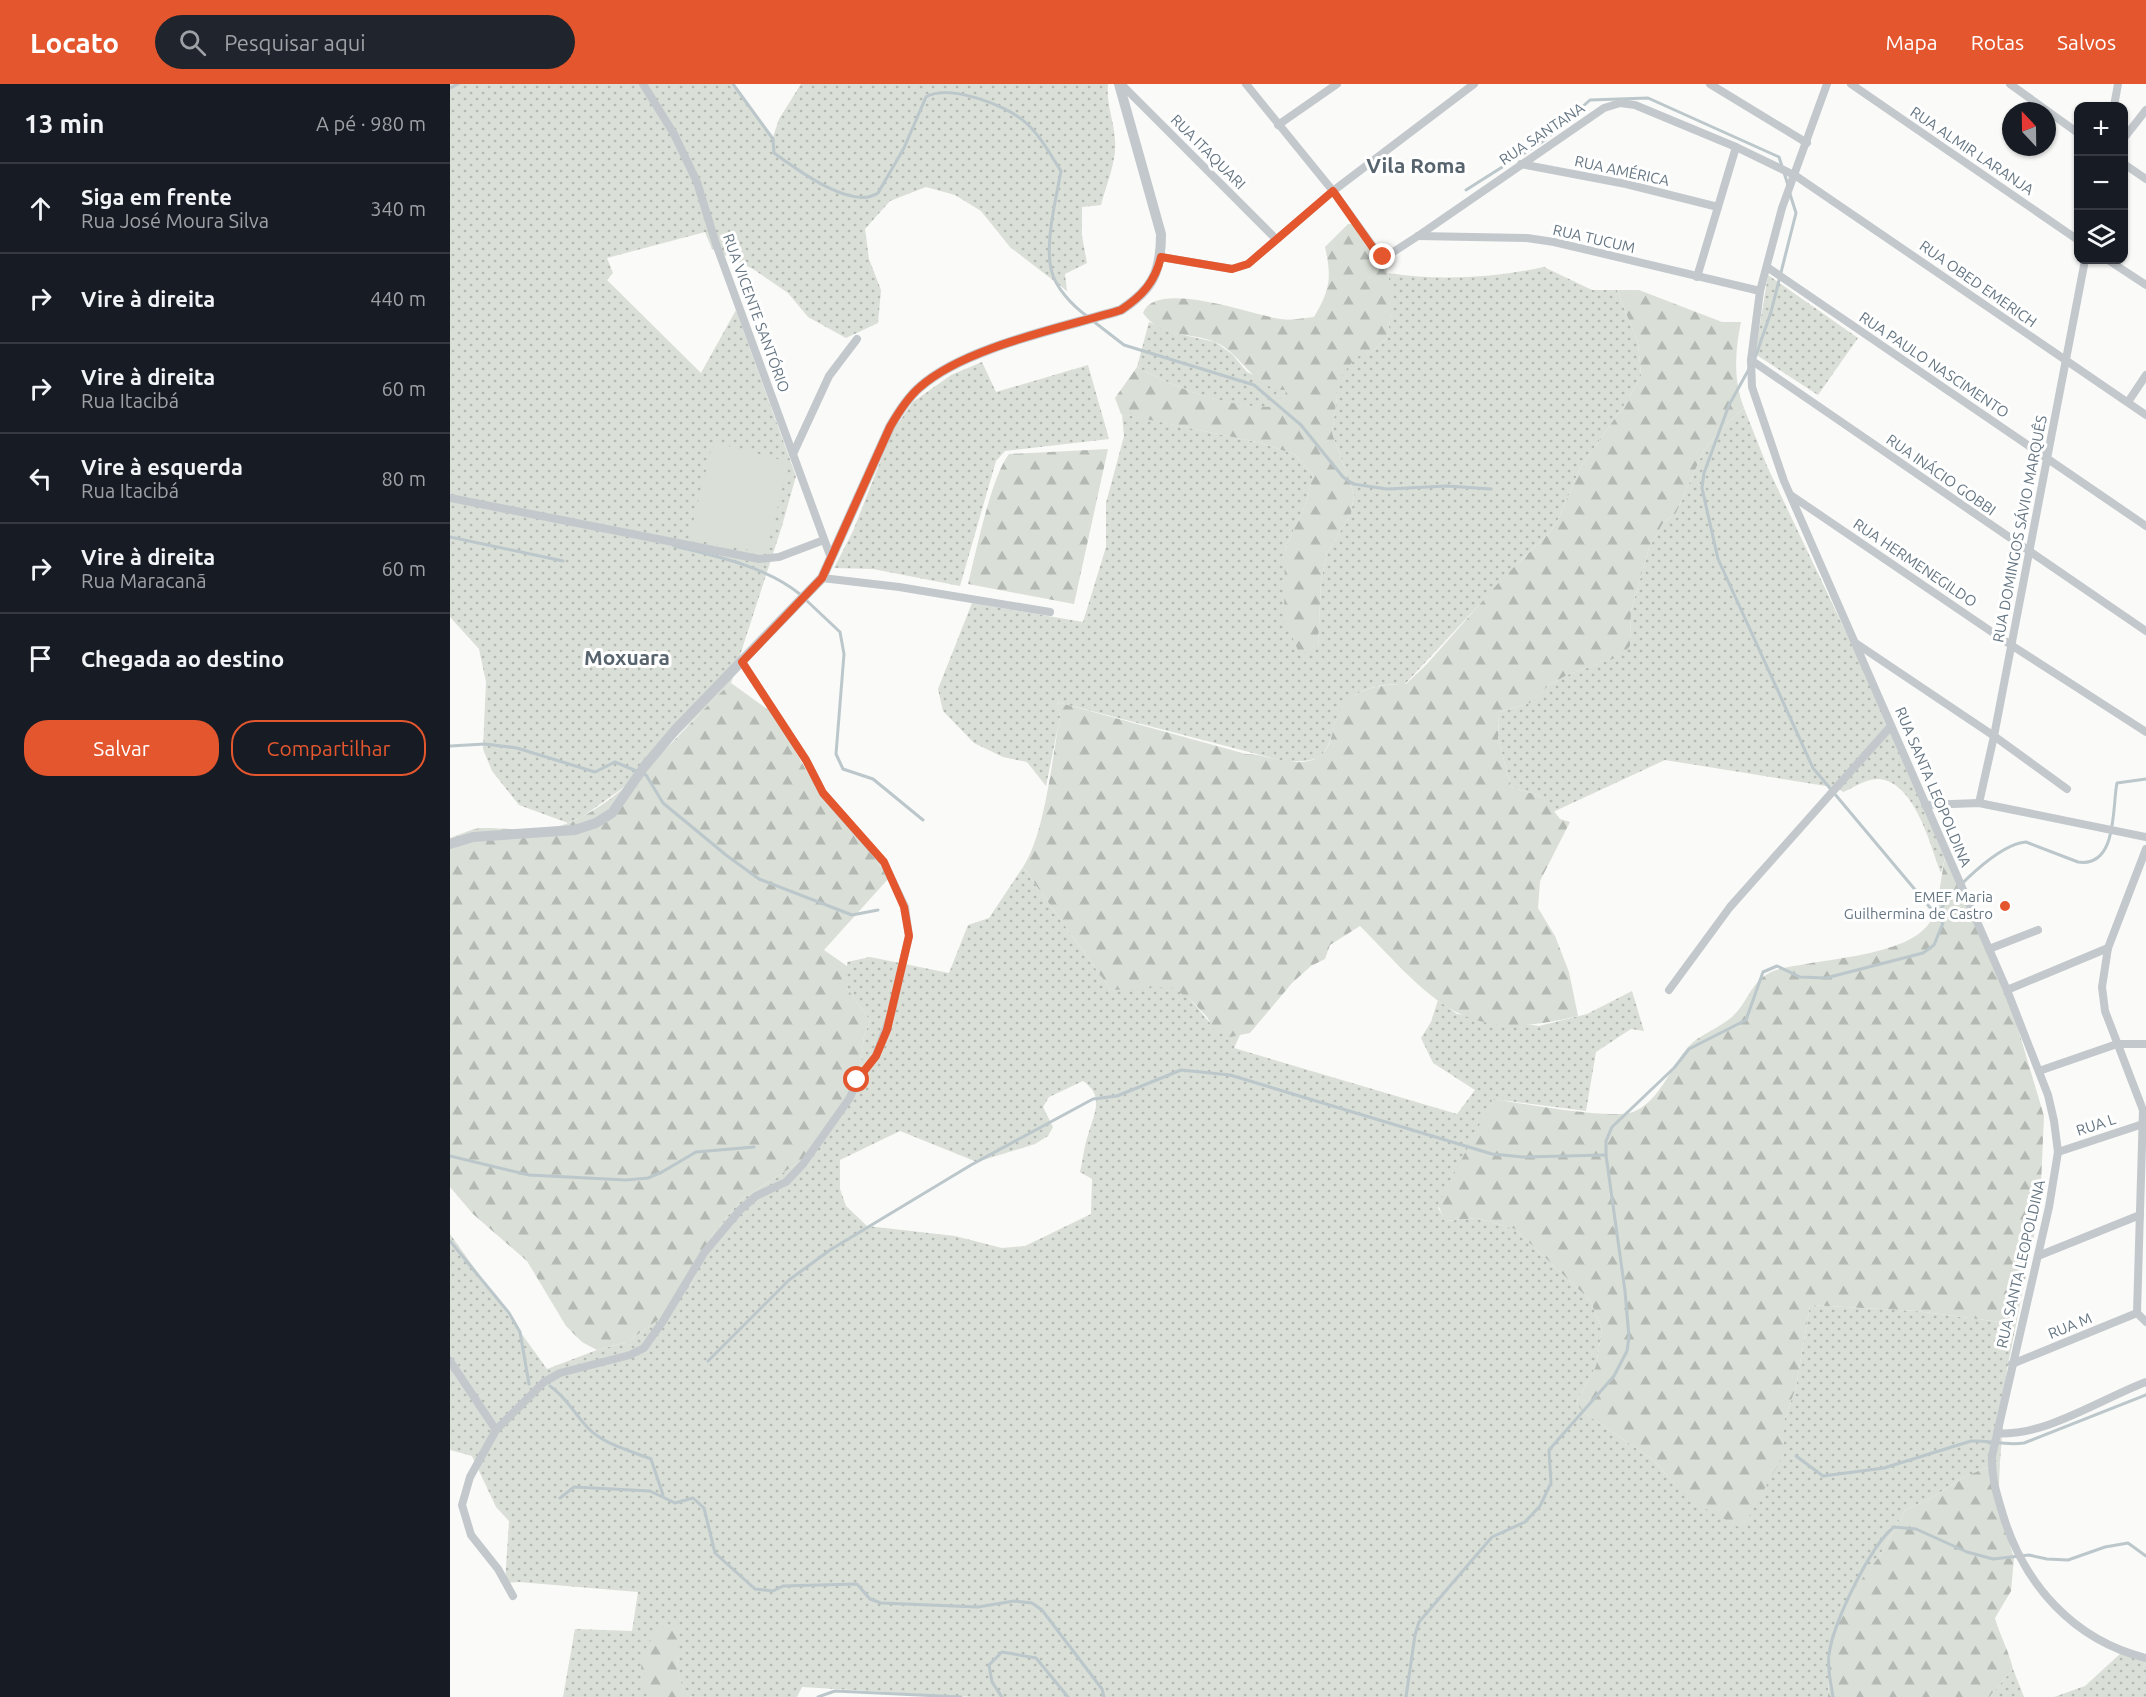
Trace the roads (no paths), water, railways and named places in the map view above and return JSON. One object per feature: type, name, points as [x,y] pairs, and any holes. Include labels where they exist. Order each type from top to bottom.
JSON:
[{"type":"street","name":"RUA VICENTE SANTÓRIO","points":[[643,84],[674,134],[697,182],[716,244],[831,558]]},
{"type":"street","points":[[450,844],[473,837],[552,833],[596,824],[612,813],[644,767],[676,729],[822,578],[890,427],[902,407],[919,387],[942,371],[972,356],[1121,310],[1136,300],[1150,285],[1161,257],[1156,211],[1120,84]]},
{"type":"street","name":"RUA ITAQUARI","points":[[1120,84],[1276,239]]},
{"type":"street","points":[[1246,84],[1333,191]]},
{"type":"street","points":[[1278,125],[1337,84]]},
{"type":"street","points":[[1161,257],[1232,269],[1248,264],[1333,191],[1474,84]]},
{"type":"street","points":[[1710,84],[1807,144]]},
{"type":"street","name":"RUA SANTA LEOPOLDINA","points":[[1827,84],[1796,176],[1782,208],[1760,291],[1751,360],[1754,398],[1790,495],[2007,990],[2039,1071],[2054,1121],[2058,1152],[2051,1199],[1992,1456],[1993,1480],[2013,1547],[2024,1568],[2054,1605],[2090,1635],[2146,1658]]},
{"type":"street","name":"RUA ALMIR LARANJA","points":[[1851,84],[2074,237]]},
{"type":"street","points":[[2010,84],[2074,129]]},
{"type":"street","points":[[2115,102],[2118,84]]},
{"type":"street","name":"RUA SANTANA","points":[[1333,191],[1378,255],[1383,257],[1418,236],[1604,108],[1620,103],[1635,105],[1736,147],[1796,176]]},
{"type":"street","points":[[2128,133],[2146,110]]},
{"type":"street","points":[[1697,278],[1736,147]]},
{"type":"street","name":"RUA AMÉRICA","points":[[1521,164],[1626,184],[1718,207]]},
{"type":"street","points":[[2128,167],[2146,179]]},
{"type":"street","name":"RUA OBED EMERICH","points":[[1796,176],[2146,415]]},
{"type":"street","name":"RUA TUCUM","points":[[1418,236],[1527,238],[1554,242],[1697,278],[1760,291]]},
{"type":"street","name":"RUA DOMINGOS SÁVIO MARQUÊS","points":[[1979,803],[1994,736],[2084,264]]},
{"type":"street","points":[[2114,264],[2146,285]]},
{"type":"street","name":"RUA PAULO NASCIMENTO","points":[[1767,267],[2146,526]]},
{"type":"street","points":[[793,454],[829,376],[857,339]]},
{"type":"street","name":"RUA INÁCIO GOBBI","points":[[1751,360],[2029,553],[2146,631]]},
{"type":"street","points":[[2128,402],[2146,375]]},
{"type":"street","name":"RUA HERMENEGILDO","points":[[1790,495],[2011,645],[2146,732]]},
{"type":"street","points":[[450,498],[759,559],[779,557],[824,540]]},
{"type":"street","points":[[822,578],[899,587],[1050,612]]},
{"type":"street","points":[[1856,643],[1994,736],[2067,789]]},
{"type":"street","points":[[513,1596],[498,1569],[487,1558],[471,1534],[462,1505],[470,1478],[496,1430],[543,1382],[560,1373],[630,1355],[644,1348],[704,1253],[740,1210],[756,1196],[786,1182],[803,1164],[849,1099],[857,1080],[883,1044],[909,936],[904,907],[884,862],[823,793],[806,760],[742,662]]},
{"type":"street","points":[[1669,990],[1730,907],[1892,726]]},
{"type":"street","points":[[1925,805],[1979,803],[2146,837]]},
{"type":"street","points":[[2146,849],[2108,948],[2102,998],[2117,1044],[2142,1103],[2137,1313],[2146,1322]]},
{"type":"street","points":[[1989,949],[2038,930]]},
{"type":"street","points":[[2007,990],[2108,948]]},
{"type":"street","points":[[2039,1071],[2117,1044],[2146,1044]]},
{"type":"street","name":"RUA L","points":[[2058,1152],[2143,1124]]},
{"type":"street","points":[[2038,1256],[2140,1215]]},
{"type":"street","name":"RUA M","points":[[2012,1364],[2137,1313]]},
{"type":"street","points":[[450,1361],[496,1430]]},
{"type":"street","points":[[1997,1433],[2014,1435],[2053,1422],[2146,1382]]},
{"type":"waterway","points":[[450,88],[458,84]]},
{"type":"waterway","points":[[733,84],[773,139],[774,153],[824,186],[854,197],[867,197],[878,193],[904,148],[926,97],[936,94],[962,94],[991,103],[1016,115],[1035,133],[1061,171],[1050,233],[1051,269],[1056,283],[1065,296],[1088,317]]},
{"type":"waterway","points":[[1466,190],[1545,140],[1590,100],[1648,98],[1779,157],[1788,185]]},
{"type":"waterway","points":[[1754,361],[1771,312],[1796,213],[1790,194]]},
{"type":"waterway","points":[[1093,321],[1124,345],[1254,385],[1301,425],[1343,477],[1353,484],[1387,489],[1447,486],[1491,489]]},
{"type":"waterway","points":[[1406,1697],[1419,1622],[1492,1537],[1525,1522],[1540,1506],[1551,1483],[1549,1450],[1614,1376],[1627,1351],[1629,1337],[1625,1291],[1606,1155],[1606,1141],[1612,1127],[1674,1068],[1689,1049],[1746,1020],[1763,972],[1777,966],[1800,977],[1826,978],[1923,953],[1934,945],[1943,923],[1813,768],[1718,559],[1702,488],[1704,473],[1729,405],[1749,369]]},
{"type":"waterway","points":[[450,537],[563,561]]},
{"type":"waterway","points":[[674,546],[757,570],[788,585],[801,595]]},
{"type":"waterway","points":[[806,600],[840,632],[844,654],[836,754],[843,769],[873,779],[923,820]]},
{"type":"waterway","points":[[450,746],[485,744],[517,748],[595,772],[615,762],[646,775],[663,803],[759,879],[852,915],[878,910]]},
{"type":"waterway","points":[[1937,915],[1963,882],[1989,860],[2015,845],[2026,842],[2078,862],[2091,861],[2107,846],[2111,833],[2117,783],[2146,779]]},
{"type":"waterway","points":[[708,1361],[789,1280],[830,1250],[971,1165],[1093,1099],[1117,1096],[1181,1070],[1230,1075],[1492,1154],[1523,1157],[1606,1155]]},
{"type":"waterway","points":[[450,1156],[529,1175],[626,1180],[648,1178],[696,1152],[754,1147]]},
{"type":"waterway","points":[[450,1241],[509,1313],[520,1332],[529,1384]]},
{"type":"waterway","points":[[550,1386],[594,1434],[651,1459],[663,1495]]},
{"type":"waterway","points":[[1796,1456],[1823,1476],[1884,1468],[1971,1441],[2024,1443],[2146,1395]]},
{"type":"waterway","points":[[560,1498],[574,1487],[650,1491],[675,1503],[693,1498],[704,1508],[715,1553],[755,1589],[773,1591],[783,1586],[857,1584],[870,1599],[881,1603],[978,1607],[1014,1601],[1032,1603],[1042,1610],[1102,1689],[1104,1697]]},
{"type":"waterway","points":[[1833,1697],[1829,1660],[1837,1625],[1864,1568],[1884,1537],[1894,1527],[1916,1529],[1967,1552],[1993,1559],[2029,1555],[2068,1560],[2105,1547],[2128,1543],[2146,1556]]},
{"type":"waterway","points":[[1002,1697],[992,1682],[989,1665],[1002,1652],[1036,1658],[1068,1697]]},
{"type":"waterway","points":[[818,1697],[835,1691],[961,1697]]},
{"type":"place","name":"EMEF Maria Guilhermina de Castro","points":[[2005,906]]},
{"type":"district","name":"Vila Roma","points":[[1416,166]]},
{"type":"district","name":"Moxuara","points":[[627,658]]}]
